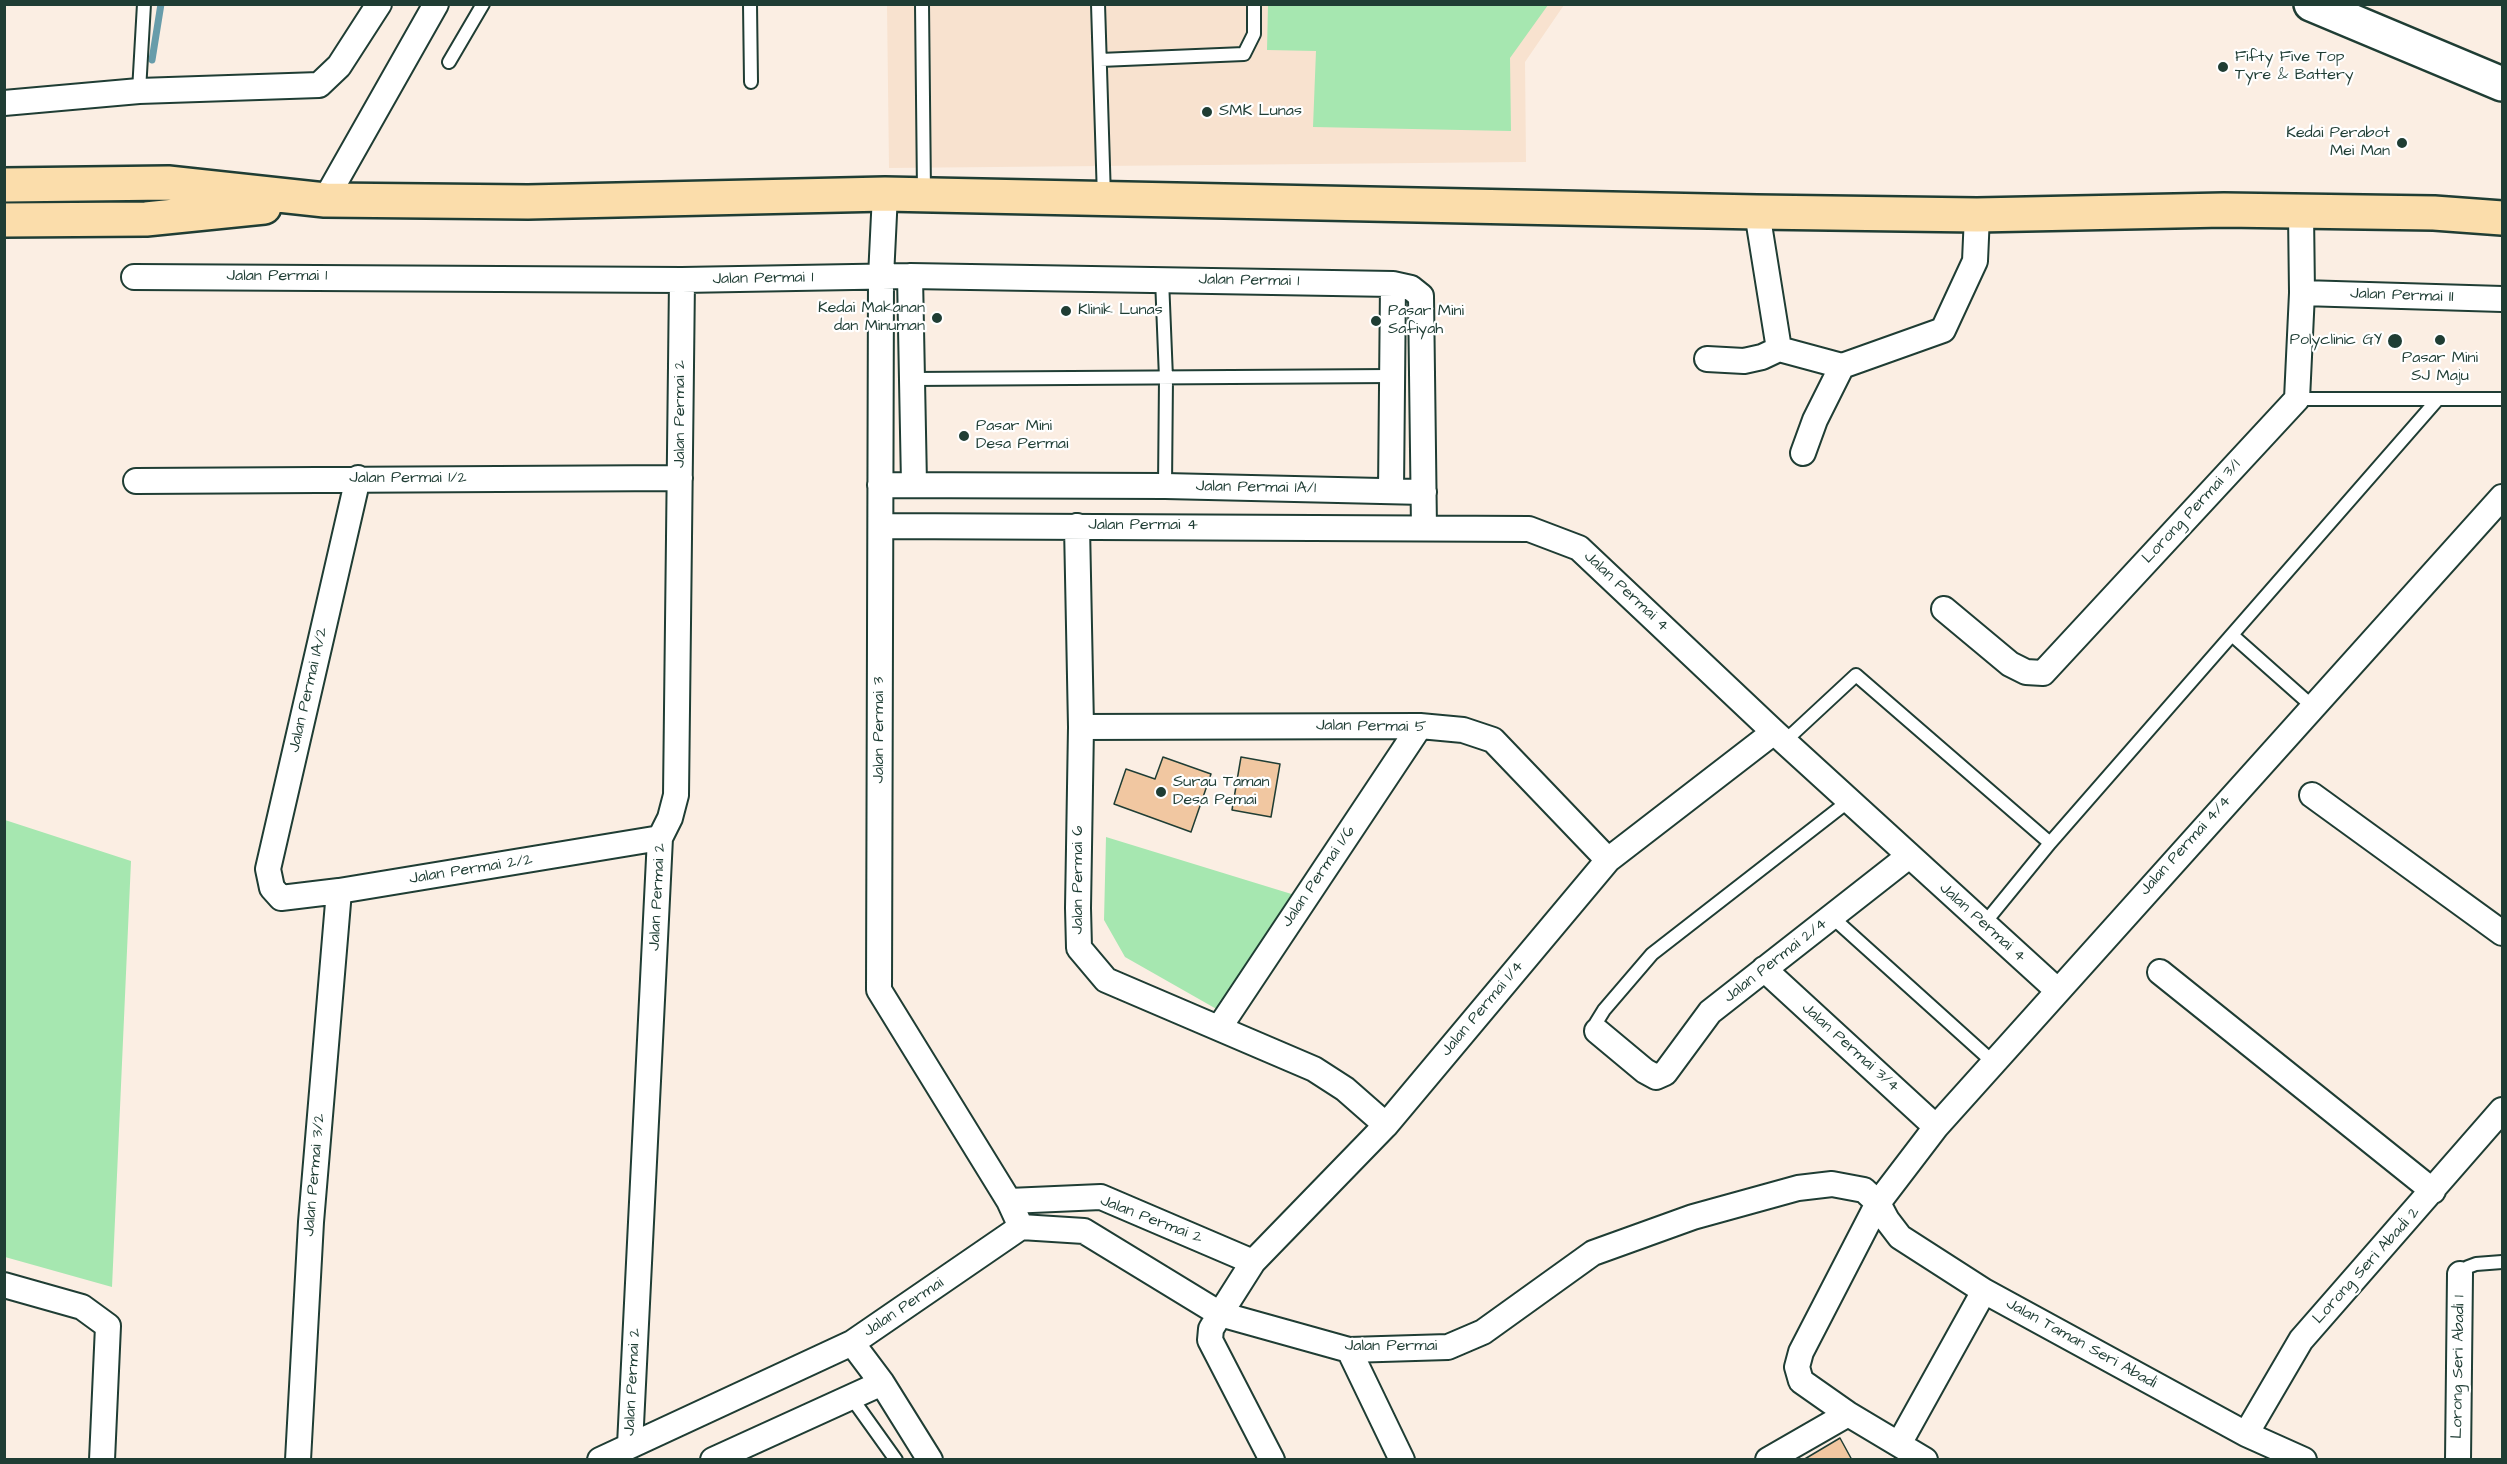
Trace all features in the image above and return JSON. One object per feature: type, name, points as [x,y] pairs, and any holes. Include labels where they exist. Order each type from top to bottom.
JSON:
[{"type":"main road","points":[[2311,4],[2502,84]]},
{"type":"main road","points":[[4,185],[168,183],[326,200],[528,202],[885,194],[1757,212],[1977,215],[2224,210],[2301,213],[2434,213],[2502,218]]},
{"type":"main road","points":[[4,220],[146,219],[326,200]]},
{"type":"street","points":[[4,103],[139,91],[319,85],[339,66],[379,4]]},
{"type":"street","points":[[326,200],[436,4]]},
{"type":"street","name":"Jalan Permai 3","points":[[885,194],[881,277],[879,990],[1009,1201],[1021,1227]]},
{"type":"street","points":[[1757,212],[1779,349]]},
{"type":"street","points":[[2297,399],[2302,293],[2301,213]]},
{"type":"street","points":[[1707,359],[1744,361],[1762,357],[1779,349],[1842,366],[1943,330],[1975,261],[1977,215]]},
{"type":"street","points":[[910,276],[914,484]]},
{"type":"street","name":"Jalan Permai 1","points":[[134,277],[682,280],[910,276],[1393,284]]},
{"type":"street","name":"Jalan Permai 2","points":[[630,1445],[660,838],[676,795],[682,280]]},
{"type":"street","points":[[1391,491],[1393,284],[1411,288],[1421,296],[1424,528]]},
{"type":"street","name":"Jalan Permai II","points":[[2302,293],[2502,299]]},
{"type":"street","points":[[1803,453],[1815,420],[1842,366]]},
{"type":"street","name":"Lorong Permai 3/1","points":[[1944,609],[2010,664],[2025,672],[2043,673],[2297,399]]},
{"type":"street","name":"Jalan Permai 1A/2","points":[[281,898],[272,888],[268,869],[358,478]]},
{"type":"street","name":"Jalan Permai 1/2","points":[[135,481],[680,478]]},
{"type":"street","name":"Jalan Permai 1A/1","points":[[880,485],[1165,486],[1424,492]]},
{"type":"street","name":"Jalan Permai 4/4","points":[[1925,1460],[1848,1414],[1801,1382],[1797,1367],[1801,1352],[1878,1203],[1936,1126],[2502,497]]},
{"type":"street","name":"Jalan Permai 4","points":[[881,526],[1529,529],[1579,548],[1983,925],[2057,990]]},
{"type":"street","name":"Jalan Permai 6","points":[[1077,526],[1081,727],[1079,948],[1107,980],[1314,1069],[1345,1089],[1386,1125]]},
{"type":"street","name":"Jalan Permai 5","points":[[1081,727],[1420,726],[1463,730],[1493,740],[1608,860]]},
{"type":"street","name":"Jalan Permai 1/6","points":[[1219,1028],[1420,726]]},
{"type":"street","name":"Jalan Permai 1/4","points":[[1272,1460],[1210,1340],[1211,1329],[1253,1262],[1386,1125],[1608,860],[1780,736]]},
{"type":"street","points":[[2313,795],[2502,933]]},
{"type":"street","name":"Jalan Permai 2/2","points":[[281,898],[339,891],[660,838]]},
{"type":"street","name":"Jalan Permai 2/4","points":[[1597,1031],[1645,1071],[1656,1077],[1665,1073],[1710,1011],[1909,856]]},
{"type":"street","name":"Jalan Permai 3/2","points":[[298,1460],[311,1222],[339,891]]},
{"type":"street","name":"Jalan Permai 3/4","points":[[1764,969],[1936,1126]]},
{"type":"street","points":[[2160,972],[2433,1191]]},
{"type":"street","name":"Lorong Seri Abadi 2","points":[[2246,1434],[2301,1340],[2502,1110]]},
{"type":"street","name":"Jalan Permai","points":[[600,1460],[852,1343],[1021,1227],[1084,1231],[1220,1314],[1349,1350],[1448,1347],[1483,1332],[1593,1253],[1693,1217],[1798,1188],[1832,1184],[1864,1190],[1878,1203]]},
{"type":"street","name":"Jalan Permai 2","points":[[1009,1201],[1101,1197],[1253,1262]]},
{"type":"street","name":"Jalan Taman Seri Abadi","points":[[1878,1203],[1900,1237],[1984,1292],[2246,1434],[2304,1460]]},
{"type":"street","name":"Lorong Seri Abadi 1","points":[[2458,1460],[2460,1274]]},
{"type":"street","points":[[4,1285],[82,1307],[108,1326],[102,1460]]},
{"type":"street","points":[[1899,1444],[1984,1292]]},
{"type":"street","points":[[852,1343],[882,1383],[930,1460]]},
{"type":"street","points":[[1349,1350],[1402,1460]]},
{"type":"street","points":[[713,1460],[882,1383]]},
{"type":"street","points":[[1768,1460],[1848,1414]]},
{"type":"lane","points":[[139,91],[144,4]]},
{"type":"lane","points":[[449,62],[481,7],[467,4]]},
{"type":"lane","points":[[750,4],[751,82]]},
{"type":"lane","points":[[922,4],[924,195]]},
{"type":"lane","points":[[1098,4],[1104,199]]},
{"type":"lane","points":[[1100,60],[1244,54],[1254,34],[1254,4]]},
{"type":"lane","points":[[1162,279],[1166,378],[1165,486]]},
{"type":"lane","points":[[912,379],[1392,376]]},
{"type":"lane","points":[[2297,399],[2502,399]]},
{"type":"lane","points":[[1983,925],[2050,843],[2438,399]]},
{"type":"lane","points":[[2232,635],[2312,706]]},
{"type":"lane","points":[[1780,736],[1856,675],[2050,843]]},
{"type":"lane","points":[[1597,1031],[1596,1023],[1604,1010],[1652,954],[1850,800]]},
{"type":"lane","points":[[1832,917],[1994,1064]]},
{"type":"lane","points":[[2460,1274],[2476,1263],[2502,1262]]},
{"type":"lane","points":[[851,1397],[896,1460]]},
{"type":"shaded area","name":"SMK Lunas","points":[[887,5],[1564,5],[1525,62],[1526,162],[889,168]]},
{"type":"green space","points":[[1268,4],[1548,5],[1510,58],[1511,131],[1313,127],[1316,51],[1267,50]]},
{"type":"green space","points":[[5,820],[131,861],[112,1287],[5,1257]]},
{"type":"green space","points":[[1106,837],[1298,896],[1220,1011],[1125,957],[1104,920]]},
{"type":"building","name":"Surau Taman Desa Pemai","points":[[1163,757],[1211,774],[1191,832],[1114,804],[1126,769],[1155,779]]},
{"type":"building","points":[[1241,757],[1280,764],[1271,817],[1232,810]]},
{"type":"building","points":[[1840,1438],[1852,1460],[1803,1460]]},
{"type":"waterway","points":[[152,60],[161,4]]},
{"type":"place","name":"Fifty Five Top Tyre & Battery","points":[[2223,67]]},
{"type":"place","name":"SMK Lunas","points":[[1207,112]]},
{"type":"place","name":"Kedai Perabot Mei Man","points":[[2402,143]]},
{"type":"place","name":"Klinik Lunas","points":[[1066,311]]},
{"type":"place","name":"Kedai Makanan dan Minuman","points":[[937,318]]},
{"type":"place","name":"Pasar Mini Safiyah","points":[[1376,321]]},
{"type":"place","name":"Pasar Mini SJ Maju","points":[[2440,340]]},
{"type":"place","name":"Polyclinic GY","points":[[2395,341]]},
{"type":"place","name":"Pasar Mini Desa Permai","points":[[964,436]]},
{"type":"place","name":"Surau Taman Desa Pemai","points":[[1161,792]]}]
